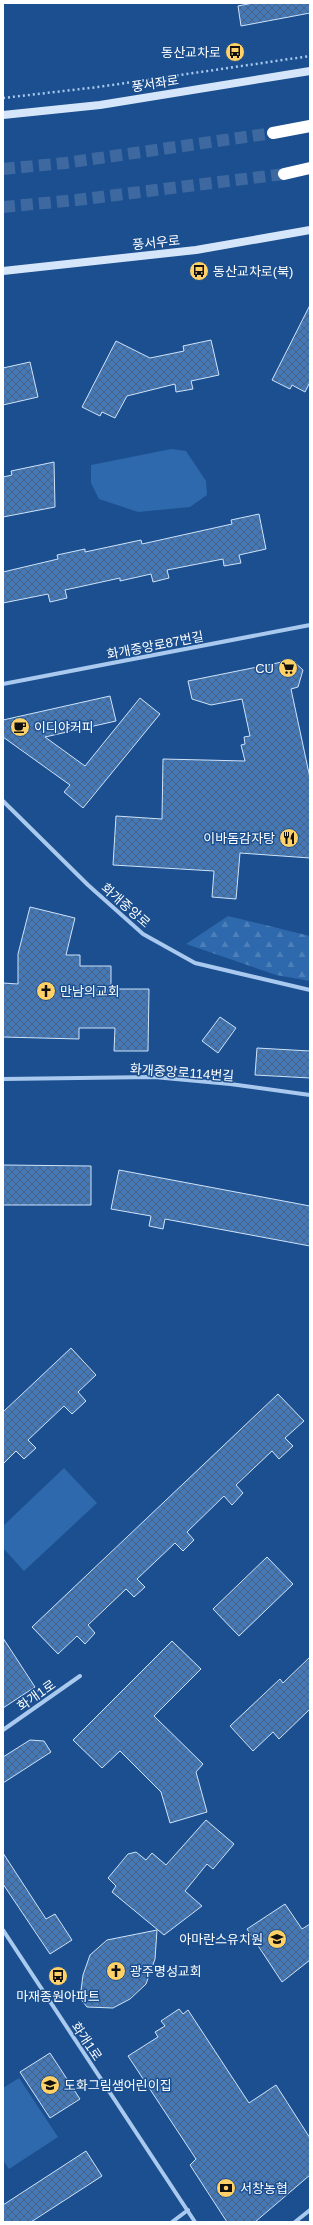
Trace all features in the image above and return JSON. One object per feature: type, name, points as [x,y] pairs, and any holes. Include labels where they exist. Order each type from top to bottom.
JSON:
[{"type":"highway","points":[[273,133],[310,126]]},
{"type":"highway","points":[[284,174],[310,168]]},
{"type":"street","name":"풍서좌로","points":[[3,115],[100,105],[310,71]]},
{"type":"street","name":"풍서우로","points":[[3,271],[196,250],[310,230]]},
{"type":"street","name":"화개중앙로87번길","points":[[3,684],[310,625]]},
{"type":"street","name":"화개중앙로","points":[[3,801],[88,885],[143,934],[196,963],[310,990]]},
{"type":"street","name":"화개중앙로114번길","points":[[3,1079],[154,1077],[230,1084],[310,1095]]},
{"type":"street","name":"화개1로","points":[[3,1730],[80,1676]]},
{"type":"street","name":"화개1로","points":[[3,1930],[195,2222]]},
{"type":"street","points":[[172,2222],[188,2210]]},
{"type":"street","points":[[295,2222],[310,2210]]},
{"type":"path","points":[[3,98],[98,87],[310,56]]},
{"type":"green space","points":[[171,449],[186,451],[206,481],[207,495],[190,507],[138,512],[99,499],[91,483],[91,465]]},
{"type":"green space","points":[[228,916],[310,936],[310,981],[276,975],[186,944]]},
{"type":"green space","points":[[64,1468],[97,1503],[24,1571],[3,1548],[3,1526]]},
{"type":"green space","points":[[19,2078],[58,2137],[9,2169],[3,2160],[3,2088]]},
{"type":"building","points":[[253,3],[310,3],[310,13],[241,26],[238,6]]},
{"type":"building","points":[[310,305],[310,382],[305,392],[292,385],[290,389],[272,380]]},
{"type":"building","points":[[211,340],[219,375],[191,381],[193,389],[176,392],[175,384],[127,396],[115,418],[102,412],[100,416],[82,407],[116,341],[150,358],[184,351],[183,346]]},
{"type":"building","points":[[30,362],[38,397],[3,405],[3,368]]},
{"type":"building","points":[[54,462],[55,507],[3,517],[3,477],[12,475],[11,471]]},
{"type":"building","points":[[259,514],[266,549],[239,555],[241,563],[224,566],[223,559],[167,570],[169,578],[153,582],[151,574],[120,581],[120,578],[65,590],[67,598],[50,602],[48,594],[3,603],[3,572],[58,559],[57,555],[85,549],[85,552],[141,540],[142,544],[232,524],[231,520]]},
{"type":"building","points":[[292,660],[303,670],[298,687],[291,689],[310,778],[310,858],[240,853],[236,899],[212,897],[214,871],[113,865],[116,816],[162,819],[163,759],[245,761],[241,745],[245,744],[244,737],[250,736],[242,699],[211,705],[192,699],[188,681]]},
{"type":"building","points":[[110,696],[116,721],[45,737],[85,766],[140,698],[160,714],[83,808],[64,792],[70,785],[3,737],[3,720]]},
{"type":"building","points":[[30,907],[75,918],[66,955],[80,955],[80,966],[111,966],[111,989],[149,989],[148,1051],[114,1051],[115,1028],[79,1028],[79,1039],[3,1037],[3,983],[18,984],[18,954]]},
{"type":"building","points":[[220,1017],[236,1028],[218,1053],[202,1041]]},
{"type":"building","points":[[257,1048],[310,1051],[310,1078],[255,1075]]},
{"type":"building","points":[[3,1165],[91,1166],[91,1205],[3,1205]]},
{"type":"building","points":[[119,1170],[310,1206],[310,1246],[165,1219],[163,1229],[149,1226],[151,1216],[111,1209]]},
{"type":"building","points":[[71,1348],[96,1375],[78,1392],[86,1401],[72,1414],[64,1406],[28,1440],[36,1448],[24,1459],[16,1451],[3,1464],[3,1412]]},
{"type":"building","points":[[278,1394],[304,1421],[285,1438],[293,1446],[279,1459],[272,1451],[236,1485],[243,1493],[232,1505],[224,1496],[187,1532],[194,1540],[183,1551],[175,1543],[137,1579],[145,1587],[134,1597],[126,1589],[88,1625],[95,1633],[85,1644],[77,1636],[58,1654],[32,1627]]},
{"type":"building","points":[[267,1557],[293,1584],[239,1636],[213,1609]]},
{"type":"building","points":[[3,1638],[35,1687],[3,1708]]},
{"type":"building","points":[[172,1641],[201,1669],[154,1716],[203,1764],[196,1772],[207,1812],[170,1823],[161,1792],[120,1751],[102,1768],[73,1740]]},
{"type":"building","points":[[310,1657],[310,1709],[279,1739],[273,1732],[253,1751],[230,1726],[280,1679],[283,1683]]},
{"type":"building","points":[[30,1740],[44,1741],[51,1752],[3,1783],[3,1757]]},
{"type":"building","points":[[206,1820],[234,1844],[213,1869],[207,1864],[185,1891],[202,1906],[164,1935],[112,1892],[116,1886],[108,1878],[128,1854],[136,1852],[146,1860],[152,1853],[166,1865]]},
{"type":"building","points":[[3,1853],[46,1919],[55,1914],[72,1940],[50,1954],[3,1884]]},
{"type":"building","points":[[285,1904],[302,1929],[310,1924],[310,1960],[282,1982],[247,1929]]},
{"type":"building","points":[[157,1930],[155,1959],[146,1984],[130,1999],[113,2008],[87,2007],[80,1998],[83,1975],[90,1955],[107,1940]]},
{"type":"building","points":[[179,2009],[183,2014],[188,2010],[249,2103],[276,2085],[310,2138],[310,2175],[255,2222],[227,2222],[190,2165],[196,2159],[128,2056],[158,2037],[155,2032],[165,2026],[161,2021]]},
{"type":"building","points":[[50,2053],[80,2099],[50,2118],[20,2072]]},
{"type":"building","points":[[86,2151],[102,2176],[31,2222],[3,2222],[3,2205]]},
{"type":"tunnel","points":[[3,169],[65,163],[273,133]]},
{"type":"tunnel","points":[[3,207],[76,200],[284,174]]},
{"type":"place","name":"동산교차로","points":[[235,52]]},
{"type":"place","name":"동산교차로(북)","points":[[199,271]]},
{"type":"place","name":"CU","points":[[288,668]]},
{"type":"place","name":"이디야커피","points":[[20,727]]},
{"type":"place","name":"이바돔감자탕","points":[[289,838]]},
{"type":"place","name":"만남의교회","points":[[46,991]]},
{"type":"place","name":"아마란스유치원","points":[[277,1939]]},
{"type":"place","name":"광주명성교회","points":[[116,1971]]},
{"type":"place","name":"마재종원아파트","points":[[58,1976]]},
{"type":"place","name":"도화그림샘어린이집","points":[[50,2085]]},
{"type":"place","name":"서창농협","points":[[226,2188]]}]
